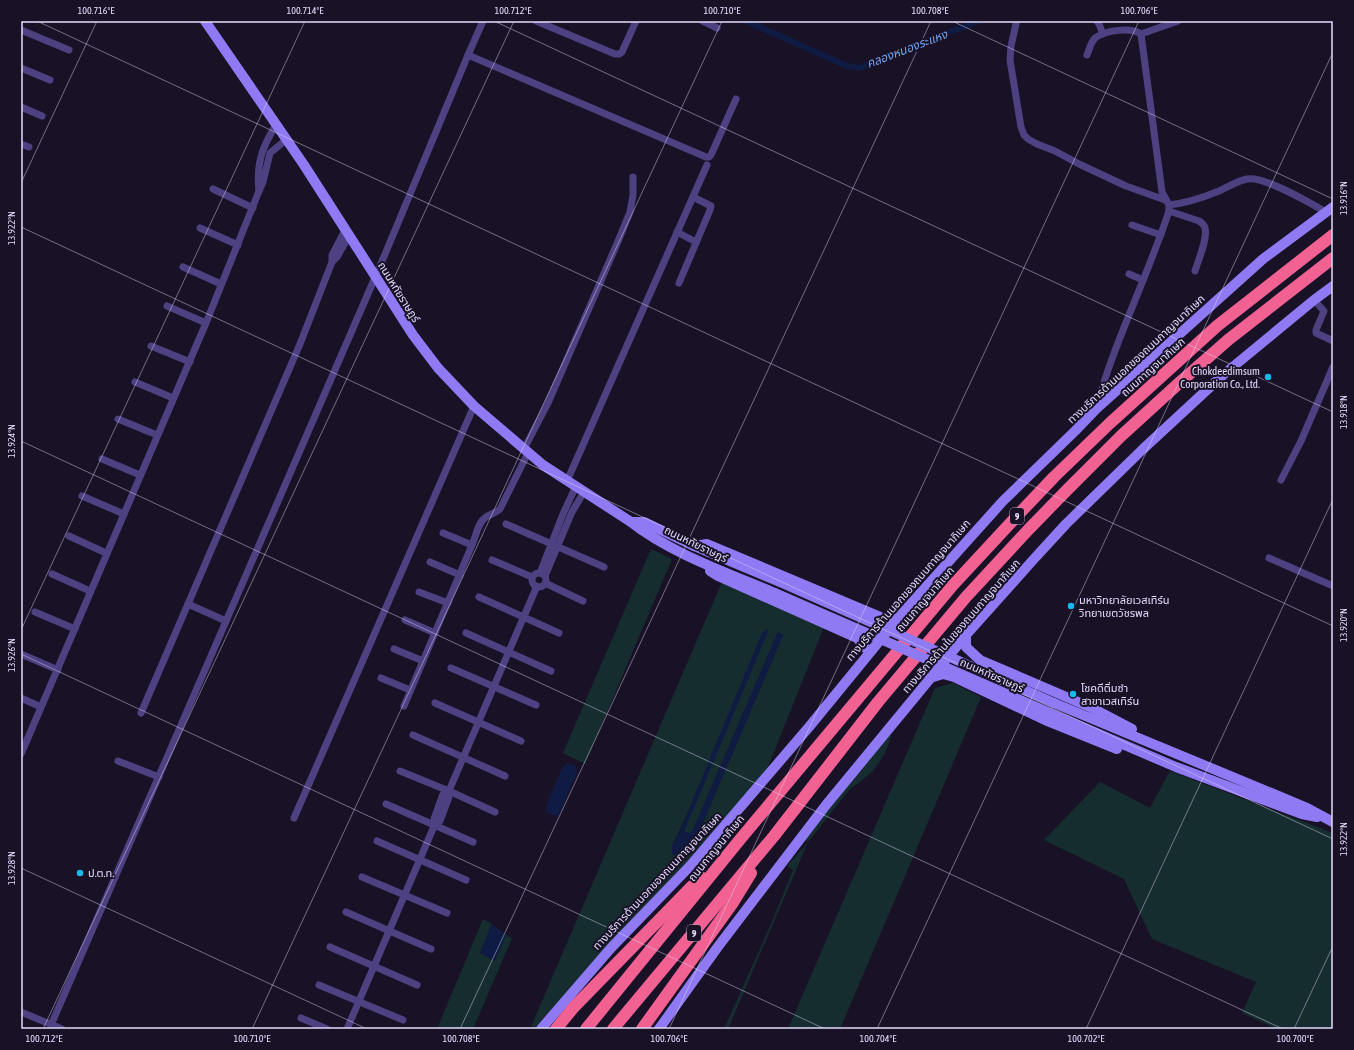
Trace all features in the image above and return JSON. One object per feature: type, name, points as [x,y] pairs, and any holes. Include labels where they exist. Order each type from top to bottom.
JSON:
[{"type":"highway","name":"ถนนกาญจนาภิเษก","points":[[586,1029],[742,837],[953,585],[1054,477],[1109,424],[1217,326],[1333,235]]},
{"type":"highway","name":"9","points":[[613,1029],[774,836],[878,702],[966,597],[1029,528],[1105,452],[1178,384],[1228,340],[1333,258]]},
{"type":"highway","points":[[1292,290],[1333,267]]},
{"type":"highway","points":[[642,1029],[732,904],[774,836]]},
{"type":"highway","points":[[556,1029],[585,995],[742,837]]},
{"type":"main road","name":"ถนนหทัยราษฎร์","points":[[205,21],[304,165],[424,350],[438,368],[474,406],[543,465],[631,522],[642,531],[687,555],[1176,767],[1302,814],[1332,821]]},
{"type":"main road","name":"ทางบริการด้านนอกของถนนกาญจนาภิเษก","points":[[541,1029],[611,948],[690,866],[809,727],[898,617],[1003,500],[1096,409],[1263,259],[1329,210]]},
{"type":"main road","name":"ทางบริการด้านในของถนนกาญจนาภิเษก","points":[[659,1029],[759,891],[826,805],[966,635],[1066,524],[1143,448],[1223,375],[1333,286]]},
{"type":"main road","name":"ถนนหทัยราษฎร์","points":[[631,522],[644,522],[694,546],[780,582],[1054,703],[1305,806],[1332,821]]},
{"type":"main road","points":[[694,546],[708,544],[883,618],[890,620],[898,617]]},
{"type":"main road","points":[[687,555],[718,576],[857,638],[869,652]]},
{"type":"main road","points":[[847,633],[858,627],[861,622],[862,615],[859,608]]},
{"type":"main road","points":[[966,635],[966,647],[980,660],[1092,708],[1182,756]]},
{"type":"main road","points":[[930,678],[943,674],[954,677],[1045,720],[1124,752],[1176,767]]},
{"type":"street","points":[[47,1026],[159,777],[376,276],[483,21]]},
{"type":"street","points":[[536,21],[615,54],[622,52],[636,21]]},
{"type":"street","points":[[703,21],[717,28]]},
{"type":"street","points":[[1096,21],[1103,34]]},
{"type":"street","points":[[1141,34],[1178,21]]},
{"type":"street","points":[[1016,24],[1011,46],[1010,60],[1021,128],[1024,135],[1037,144],[1055,151],[1105,177],[1168,205],[1203,224],[1206,228],[1206,235],[1195,272]]},
{"type":"street","points":[[21,30],[69,50]]},
{"type":"street","points":[[1087,55],[1092,43],[1096,38],[1103,34],[1130,30],[1137,31],[1141,34]]},
{"type":"street","points":[[1096,409],[1108,369],[1161,236],[1168,205],[1162,192],[1141,34]]},
{"type":"street","points":[[468,55],[706,157],[711,155],[736,99]]},
{"type":"street","points":[[21,68],[50,80]]},
{"type":"street","points":[[21,107],[42,116]]},
{"type":"street","points":[[259,191],[258,182],[260,160],[264,142],[276,125]]},
{"type":"street","points":[[21,754],[23,746],[58,670],[90,591],[206,324],[263,182],[270,153],[286,140]]},
{"type":"street","points":[[264,142],[270,153]]},
{"type":"street","points":[[21,144],[29,147]]},
{"type":"street","points":[[567,481],[707,165]]},
{"type":"street","points":[[404,706],[482,520],[500,509],[619,239],[630,212],[633,195],[633,177]]},
{"type":"street","points":[[1168,205],[1199,199],[1249,179],[1269,184],[1329,210]]},
{"type":"street","points":[[213,189],[253,208]]},
{"type":"street","points":[[679,283],[710,210],[710,206],[693,197]]},
{"type":"street","points":[[1132,225],[1161,236]]},
{"type":"street","points":[[200,228],[238,245]]},
{"type":"street","points":[[677,232],[696,242]]},
{"type":"street","points":[[141,713],[300,344],[332,262],[338,257],[347,233]]},
{"type":"street","points":[[183,267],[222,284]]},
{"type":"street","points":[[1129,274],[1143,280]]},
{"type":"street","points":[[1314,300],[1324,311],[1316,333],[1333,341]]},
{"type":"street","points":[[167,306],[206,324]]},
{"type":"street","points":[[151,346],[190,362]]},
{"type":"street","points":[[1281,480],[1301,441],[1333,367]]},
{"type":"street","points":[[135,382],[173,398]]},
{"type":"street","points":[[294,818],[474,406]]},
{"type":"street","points":[[118,419],[157,435]]},
{"type":"street","points":[[102,459],[140,475]]},
{"type":"street","points":[[537,586],[542,586],[543,577],[554,545],[568,511],[580,489]]},
{"type":"street","points":[[82,496],[124,514]]},
{"type":"street","points":[[506,524],[604,567]]},
{"type":"street","points":[[443,533],[472,545]]},
{"type":"street","points":[[69,536],[106,554]]},
{"type":"street","points":[[1269,558],[1333,586]]},
{"type":"street","points":[[492,560],[532,576],[536,573],[583,601]]},
{"type":"street","points":[[430,562],[460,575]]},
{"type":"street","points":[[52,574],[90,591]]},
{"type":"street","points":[[532,576],[532,581],[537,586]]},
{"type":"street","points":[[347,1029],[435,825],[434,819],[443,794],[448,792],[537,586]]},
{"type":"street","points":[[419,592],[448,603]]},
{"type":"street","points":[[479,597],[559,633]]},
{"type":"street","points":[[188,604],[226,621]]},
{"type":"street","points":[[35,612],[75,629]]},
{"type":"street","points":[[405,620],[435,633]]},
{"type":"street","points":[[466,632],[551,671]]},
{"type":"street","points":[[394,649],[423,661]]},
{"type":"street","points":[[21,654],[58,670]]},
{"type":"street","points":[[451,668],[536,705]]},
{"type":"street","points":[[381,678],[410,690]]},
{"type":"street","points":[[21,698],[41,707]]},
{"type":"street","points":[[435,703],[521,741]]},
{"type":"street","points":[[413,735],[464,756],[505,776]]},
{"type":"street","points":[[118,761],[159,777]]},
{"type":"street","points":[[400,771],[495,812]]},
{"type":"street","points":[[386,804],[473,842]]},
{"type":"street","points":[[377,841],[466,880]]},
{"type":"street","points":[[362,877],[447,913]]},
{"type":"street","points":[[346,912],[432,949]]},
{"type":"street","points":[[330,947],[417,985]]},
{"type":"street","points":[[319,984],[403,1020]]},
{"type":"street","points":[[21,1012],[47,1026],[60,1029]]},
{"type":"street","points":[[301,1018],[326,1029]]},
{"type":"green space","points":[[651,549],[672,559],[585,764],[563,753]]},
{"type":"green space","points":[[722,582],[824,627],[766,772],[683,866],[616,937],[534,1029],[530,1029]],"holes":[[[768,631],[683,832],[690,833],[693,830],[778,632],[783,635],[699,832],[679,853],[672,847]]]},
{"type":"green space","points":[[953,683],[981,697],[840,1029],[788,1029],[935,688]]},
{"type":"green space","points":[[889,735],[891,737],[885,753],[873,771],[849,790],[808,842],[805,839]]},
{"type":"green space","points":[[1170,771],[1333,833],[1333,1029],[1272,1029],[1273,1027],[1242,1013],[1256,982],[1152,939],[1124,879],[1044,840],[1100,782],[1150,808]]},
{"type":"green space","points":[[808,842],[728,1029],[724,1029],[793,870],[787,866]]},
{"type":"green space","points":[[483,919],[492,924],[480,953],[495,960],[506,935],[512,938],[473,1029],[437,1029]]},
{"type":"water","points":[[766,629],[768,631],[767,634],[684,832],[690,833],[693,830],[778,632],[783,635],[699,832],[679,854],[673,855],[673,843],[679,833],[762,633]]},
{"type":"water","points":[[567,763],[574,765],[577,768],[577,773],[557,817],[546,812],[546,806],[562,768]]},
{"type":"water","points":[[492,924],[506,935],[495,961],[480,953]]},
{"type":"waterway","name":"คลองหนองระแหง","points":[[746,21],[847,66],[860,68],[876,60],[979,21]]},
{"type":"place","name":"Chokdeedimsum Corporation Co., Ltd.","points":[[1268,377]]},
{"type":"place","name":"มหาวิทยาลัยเวสเทิร์น วิทยาเขตวัชรพล","points":[[1071,606]]},
{"type":"place","name":"โชคดีติ่มซำ สาขาเวสเทิร์น","points":[[1073,694]]},
{"type":"place","name":"ป.ต.ท.","points":[[80,873]]}]
